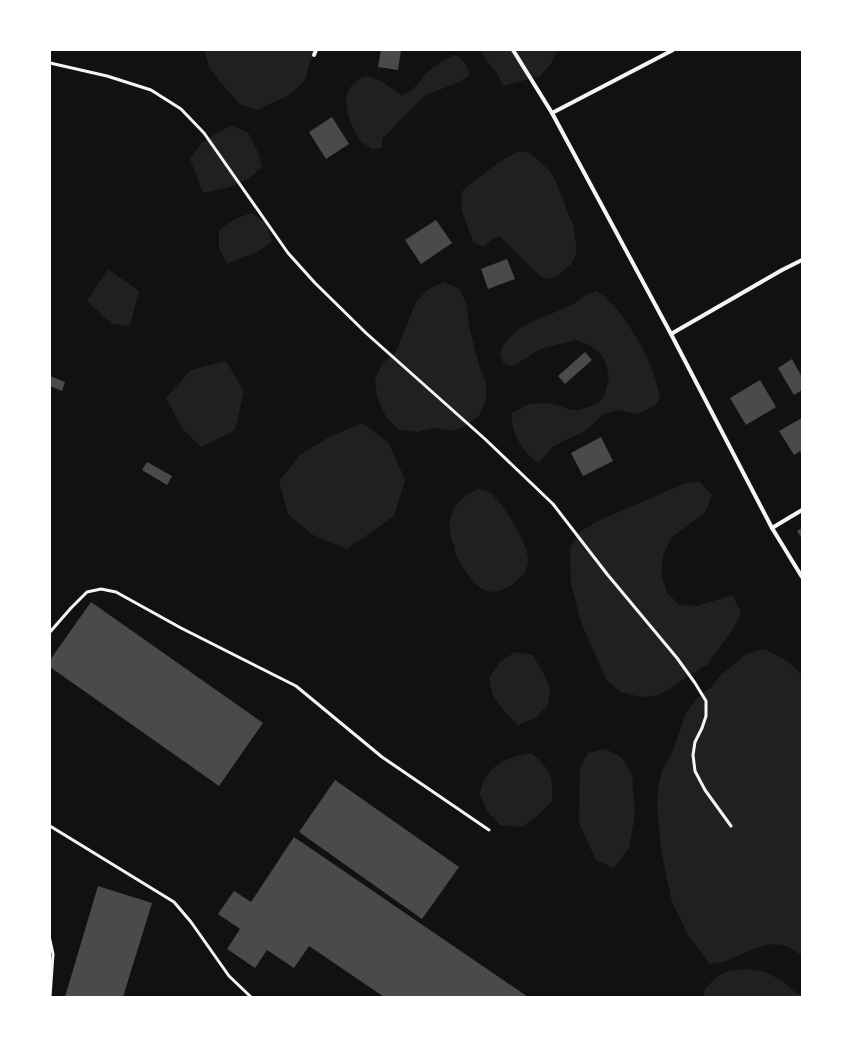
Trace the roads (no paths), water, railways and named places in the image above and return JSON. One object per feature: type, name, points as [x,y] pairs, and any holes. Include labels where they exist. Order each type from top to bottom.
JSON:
[{"type":"street","points":[[314,55],[316,50]]},
{"type":"street","points":[[514,50],[552,113],[671,334],[772,528],[802,577]]},
{"type":"street","points":[[552,113],[673,50]]},
{"type":"street","points":[[671,334],[802,260]]},
{"type":"street","points":[[772,528],[802,510]]},
{"type":"lane","points":[[50,63],[108,76],[152,90],[181,109],[204,133],[288,253],[315,283],[366,333],[485,439],[552,504],[607,574],[677,658],[706,701],[706,716],[695,742],[693,755],[695,771],[706,790],[731,826]]},
{"type":"lane","points":[[50,632],[70,608],[87,592],[101,589],[116,592],[188,631],[296,686],[382,757],[489,830]]},
{"type":"lane","points":[[50,826],[174,902],[191,922],[229,976],[251,997]]},
{"type":"lane","points":[[50,940],[53,954],[50,997]]}]
